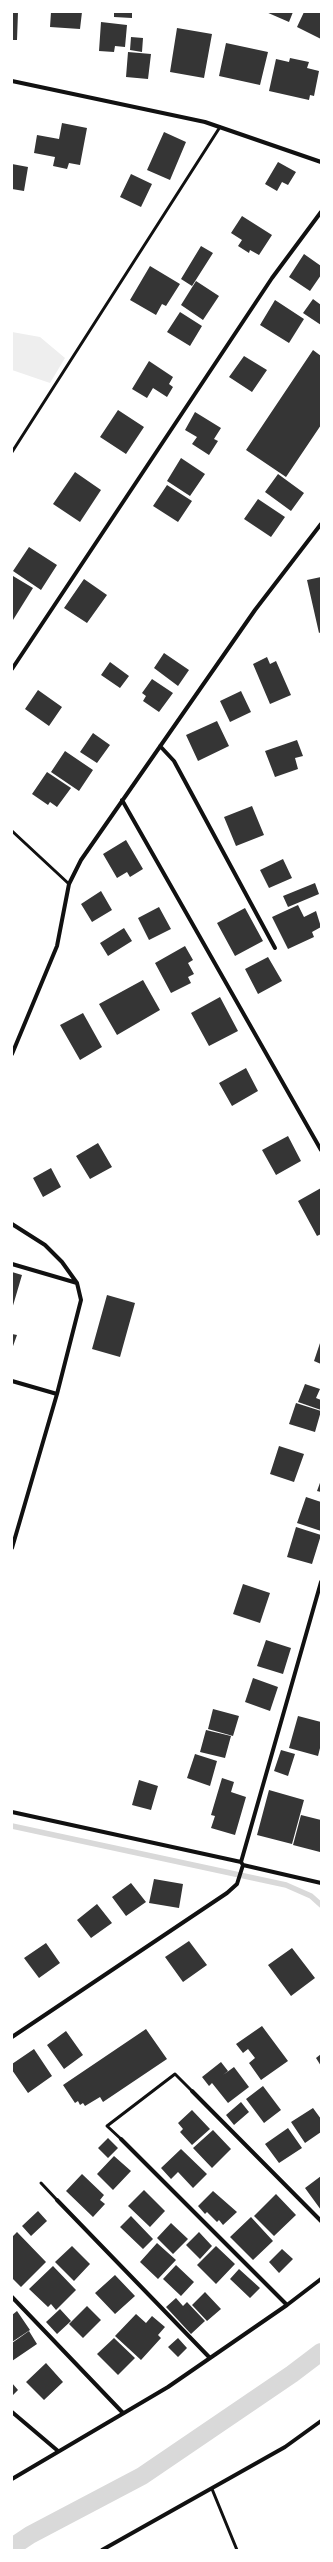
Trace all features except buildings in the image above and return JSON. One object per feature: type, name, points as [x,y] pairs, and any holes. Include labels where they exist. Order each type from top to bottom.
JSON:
[{"type":"street","points":[[12,81],[220,127],[321,162]]},
{"type":"street","points":[[12,670],[272,278],[321,212]]},
{"type":"street","points":[[12,1054],[57,946],[69,884],[81,860],[255,610],[321,524]]},
{"type":"street","points":[[160,746],[174,761],[275,948]]},
{"type":"street","points":[[122,800],[321,1150]]},
{"type":"street","points":[[12,1224],[44,1245],[62,1262],[77,1283],[82,1300],[57,1394],[12,1548]]},
{"type":"street","points":[[12,1264],[77,1283]]},
{"type":"street","points":[[12,1381],[57,1394]]},
{"type":"street","points":[[12,2037],[228,1893],[237,1884],[321,1582]]},
{"type":"street","points":[[12,1812],[321,1883]]},
{"type":"street","points":[[192,2091],[321,2221]]},
{"type":"street","points":[[121,2139],[287,2305]]},
{"type":"street","points":[[57,2200],[210,2358]]},
{"type":"street","points":[[12,2479],[168,2387],[287,2305],[321,2279]]},
{"type":"street","points":[[12,2297],[123,2413]]},
{"type":"street","points":[[12,2412],[58,2451]]},
{"type":"street","points":[[102,2550],[285,2447],[321,2420]]},
{"type":"lane","points":[[12,452],[220,127]]},
{"type":"lane","points":[[12,831],[69,884]]},
{"type":"lane","points":[[121,2139],[107,2126],[175,2074],[192,2091]]},
{"type":"lane","points":[[41,2183],[57,2200]]},
{"type":"lane","points":[[212,2489],[237,2550]]},
{"type":"shaded area","points":[[12,332],[40,337],[65,358],[50,383],[12,370]]},
{"type":"waterway","points":[[12,1826],[286,1885],[311,1896],[321,1905]]},
{"type":"waterway","points":[[12,2547],[30,2535],[142,2476],[292,2374],[321,2352]]}]
